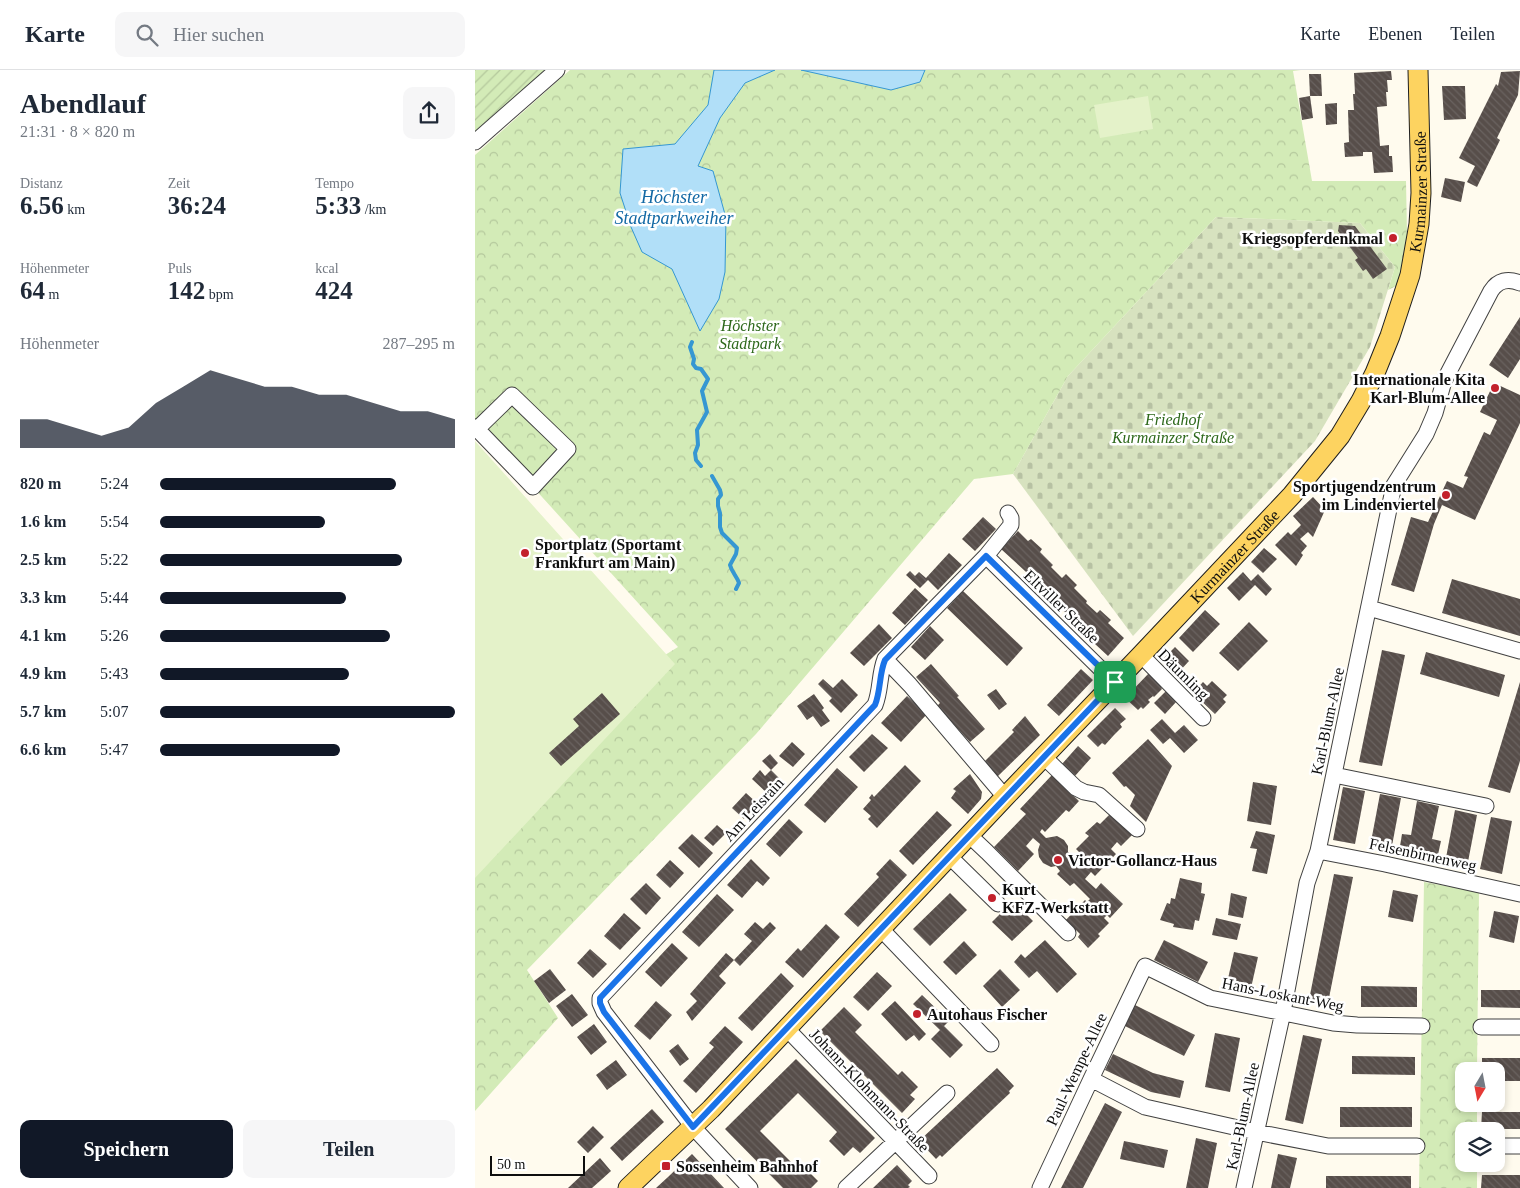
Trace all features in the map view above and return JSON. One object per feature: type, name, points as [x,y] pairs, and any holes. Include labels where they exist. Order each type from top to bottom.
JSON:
[{"type":"main road","name":"Kurmainzer Straße","points":[[628,1188],[693,1127],[1043,756],[1141,655],[1292,495],[1340,436],[1375,373],[1408,282],[1419,224],[1421,193],[1418,70]]},
{"type":"street","points":[[475,142],[557,70]]},
{"type":"street","name":"Karl-Blum-Allee","points":[[1244,1188],[1283,1012],[1307,883],[1318,851],[1394,485],[1426,434],[1449,370],[1491,291],[1498,282],[1506,280],[1520,283]]},
{"type":"street","points":[[512,395],[568,449],[533,488],[476,428],[512,395]]},
{"type":"street","points":[[1005,797],[910,685],[885,660],[986,556],[1011,525],[1011,518],[1008,513]]},
{"type":"street","name":"Eltviller Straße","points":[[986,556],[1115,682]]},
{"type":"street","points":[[1369,608],[1520,651]]},
{"type":"street","name":"Däumling","points":[[1141,655],[1203,718]]},
{"type":"street","name":"Am Leisrain","points":[[693,1127],[604,1012],[600,998],[875,705],[878,698],[881,668],[885,660]]},
{"type":"street","points":[[1043,756],[1077,788],[1084,792],[1099,795],[1137,830]]},
{"type":"street","points":[[1334,775],[1486,806]]},
{"type":"street","points":[[969,835],[1067,933]]},
{"type":"street","name":"Felsenbirnenweg","points":[[1318,851],[1520,894]]},
{"type":"street","points":[[949,856],[998,904]]},
{"type":"street","points":[[881,929],[991,1044]]},
{"type":"street","name":"Hans-Loskant-Weg","points":[[1145,966],[1211,998],[1333,1023],[1422,1026]]},
{"type":"street","name":"Paul-Wempe-Allee","points":[[1041,1188],[1145,966]]},
{"type":"street","points":[[1481,1026],[1520,1027]]},
{"type":"street","name":"Johann-Klohmann-Straße","points":[[786,1028],[929,1176]]},
{"type":"street","points":[[1091,1078],[1145,1107],[1256,1132],[1328,1146],[1417,1146]]},
{"type":"street","points":[[846,1188],[947,1093]]},
{"type":"street","points":[[693,1127],[751,1188]]},
{"type":"street","points":[[1505,1146],[1520,1146]]},
{"type":"green space","points":[[475,70],[546,70],[475,134]]},
{"type":"green space","name":"Höchster Stadtpark","points":[[570,70],[1301,70],[1293,71],[1312,181],[1406,181],[1407,234],[1398,285],[1388,290],[1395,267],[1360,223],[1216,217],[1068,376],[1013,474],[974,479],[756,734],[527,970],[558,1018],[475,1111],[475,869],[665,655],[678,647],[475,423],[475,155]]},
{"type":"green space","points":[[1148,96],[1153,129],[1100,138],[1094,105]]},
{"type":"green space","name":"Friedhof Kurmainzer Straße","points":[[1216,217],[1360,223],[1395,267],[1370,347],[1315,441],[1133,636],[1013,474],[1068,376]]},
{"type":"green space","name":"Sportplatz (Sportamt Frankfurt am Main)","points":[[475,441],[675,664],[475,878]]},
{"type":"green space","points":[[1424,882],[1479,892],[1477,1062],[1455,1062],[1455,1112],[1477,1112],[1477,1122],[1455,1122],[1455,1172],[1477,1172],[1477,1188],[1419,1188]]},
{"type":"water","name":"Höchster Stadtparkweiher","points":[[714,70],[775,70],[745,83],[720,118],[698,166],[713,171],[726,218],[725,272],[719,299],[700,331],[672,269],[642,252],[631,227],[620,193],[623,149],[675,144],[708,105]]},
{"type":"water","points":[[801,70],[925,70],[920,82],[891,90]]},
{"type":"building","points":[[1391,71],[1392,80],[1387,80],[1387,106],[1377,107],[1380,146],[1389,145],[1389,156],[1392,156],[1393,172],[1374,173],[1372,152],[1363,152],[1363,156],[1345,157],[1344,143],[1349,142],[1348,110],[1354,110],[1354,73]]},
{"type":"building","points":[[1520,71],[1518,95],[1497,138],[1500,140],[1477,187],[1467,182],[1475,166],[1459,158],[1496,84],[1498,86],[1501,72]]},
{"type":"building","points":[[1309,74],[1321,74],[1322,96],[1310,96]]},
{"type":"building","points":[[1442,86],[1465,86],[1466,119],[1444,120]]},
{"type":"building","points":[[1310,96],[1313,118],[1302,120],[1299,98]]},
{"type":"building","points":[[1337,103],[1337,124],[1326,125],[1325,104]]},
{"type":"building","points":[[1445,178],[1465,182],[1461,202],[1441,197]]},
{"type":"building","points":[[1339,225],[1355,226],[1387,269],[1373,279],[1366,269],[1363,271],[1355,260],[1358,258],[1338,231]]},
{"type":"building","points":[[1520,317],[1520,359],[1508,378],[1489,365]]},
{"type":"building","points":[[1494,383],[1520,395],[1520,423],[1475,520],[1442,505],[1434,524],[1414,592],[1391,585],[1411,517],[1428,522],[1447,481],[1463,488],[1468,477],[1464,476],[1484,432],[1490,435],[1497,420],[1480,412]]},
{"type":"building","points":[[1313,497],[1325,510],[1313,537],[1308,532],[1300,539],[1307,546],[1301,553],[1303,555],[1296,566],[1275,545],[1288,532],[1291,535],[1301,525],[1293,516]]},
{"type":"building","points":[[983,517],[996,529],[975,551],[962,539]]},
{"type":"building","points":[[1018,531],[1028,541],[1031,539],[1042,549],[1040,552],[1053,565],[1051,567],[1062,578],[1066,574],[1077,585],[1074,588],[1087,601],[1086,603],[1097,613],[1100,610],[1111,620],[1108,623],[1124,638],[1108,656],[1069,620],[1071,618],[1035,584],[1037,582],[1001,549]]},
{"type":"building","points":[[1264,548],[1277,559],[1263,573],[1251,562]]},
{"type":"building","points":[[949,553],[962,565],[938,590],[928,580],[920,588],[906,575],[910,571],[915,576],[919,572],[926,578]]},
{"type":"building","points":[[1243,572],[1251,581],[1258,574],[1272,589],[1266,596],[1255,585],[1239,601],[1227,588]]},
{"type":"building","points":[[1452,579],[1520,599],[1520,636],[1442,613]]},
{"type":"building","points":[[915,588],[928,600],[905,625],[892,613]]},
{"type":"building","points":[[963,591],[1023,648],[1007,666],[947,608]]},
{"type":"building","points":[[1205,610],[1220,624],[1193,652],[1179,638]]},
{"type":"building","points":[[1249,622],[1268,641],[1238,671],[1219,653]]},
{"type":"building","points":[[879,624],[892,638],[864,666],[850,653]]},
{"type":"building","points":[[930,626],[944,640],[925,660],[911,647]]},
{"type":"building","points":[[1175,647],[1189,661],[1177,674],[1162,660]]},
{"type":"building","points":[[1382,650],[1405,655],[1382,766],[1359,762]]},
{"type":"building","points":[[1426,652],[1505,675],[1499,697],[1420,674]]},
{"type":"building","points":[[931,664],[985,729],[970,742],[937,706],[940,703],[916,677]]},
{"type":"building","points":[[1081,669],[1093,680],[1059,716],[1047,705]]},
{"type":"building","points":[[1150,672],[1163,685],[1162,689],[1148,700],[1150,702],[1143,709],[1141,707],[1138,710],[1125,698]]},
{"type":"building","points":[[823,679],[833,688],[842,679],[858,695],[841,713],[829,701],[832,698],[818,684]]},
{"type":"building","points":[[1212,681],[1227,695],[1223,699],[1226,702],[1215,714],[1193,693],[1203,682],[1207,686]]},
{"type":"building","points":[[1520,682],[1520,761],[1510,793],[1488,787]]},
{"type":"building","points":[[996,689],[1007,704],[999,710],[987,695]]},
{"type":"building","points":[[1166,691],[1177,701],[1165,714],[1154,703]]},
{"type":"building","points":[[602,693],[620,714],[561,766],[549,753],[579,726],[573,719]]},
{"type":"building","points":[[814,694],[830,721],[821,727],[813,716],[807,720],[797,706]]},
{"type":"building","points":[[907,696],[927,714],[901,742],[881,723]]},
{"type":"building","points":[[1115,708],[1126,719],[1120,724],[1122,727],[1105,745],[1102,743],[1098,747],[1087,736]]},
{"type":"building","points":[[1025,716],[1040,735],[997,777],[983,763],[1014,732],[1012,730]]},
{"type":"building","points":[[1162,719],[1175,733],[1184,725],[1198,740],[1184,753],[1170,738],[1163,744],[1150,730]]},
{"type":"building","points":[[872,734],[888,748],[864,772],[849,757]]},
{"type":"building","points":[[1148,739],[1172,766],[1146,822],[1130,806],[1135,795],[1126,786],[1124,787],[1112,773]]},
{"type":"building","points":[[792,742],[805,754],[793,767],[779,756]]},
{"type":"building","points":[[1078,746],[1091,758],[1075,776],[1062,764]]},
{"type":"building","points":[[770,754],[778,763],[771,770],[762,761]]},
{"type":"building","points":[[905,765],[921,781],[877,828],[868,819],[871,816],[863,809],[871,800],[869,798],[872,794],[874,797]]},
{"type":"building","points":[[837,768],[858,787],[825,823],[804,805]]},
{"type":"building","points":[[760,770],[765,776],[771,770],[781,780],[768,794],[752,779]]},
{"type":"building","points":[[970,774],[982,792],[981,799],[968,814],[951,798],[956,791],[953,789]]},
{"type":"building","name":"Victor-Gollancz-Haus","points":[[1052,775],[1079,801],[1069,812],[1066,810],[1045,832],[1042,829],[1040,832],[1046,838],[1057,836],[1064,840],[1068,846],[1068,852],[1079,862],[1084,857],[1076,849],[1089,836],[1085,833],[1097,822],[1100,824],[1111,813],[1133,834],[1121,846],[1117,842],[1111,849],[1116,854],[1095,876],[1091,872],[1085,879],[1096,889],[1101,883],[1123,904],[1110,918],[1107,915],[1104,918],[1109,923],[1088,948],[1078,937],[1080,934],[1076,930],[1074,932],[1064,922],[1085,900],[1087,902],[1090,899],[1074,883],[1070,886],[1057,874],[1060,871],[1056,866],[1051,867],[1043,863],[1039,857],[1038,850],[1040,844],[1033,838],[1026,846],[1034,854],[1018,871],[994,847],[1026,814],[1020,809]]},
{"type":"building","points":[[1253,782],[1277,786],[1271,825],[1247,821]]},
{"type":"building","points":[[1343,787],[1365,791],[1355,844],[1333,840]]},
{"type":"building","points":[[746,793],[758,804],[744,819],[732,808]]},
{"type":"building","points":[[1380,794],[1401,798],[1391,851],[1370,847]]},
{"type":"building","points":[[1417,801],[1439,806],[1432,839],[1441,841],[1437,859],[1399,852],[1402,834],[1411,835]]},
{"type":"building","points":[[1455,810],[1477,815],[1467,867],[1445,863]]},
{"type":"building","points":[[937,811],[952,825],[913,865],[899,851]]},
{"type":"building","points":[[1491,817],[1512,821],[1502,874],[1480,869]]},
{"type":"building","points":[[789,819],[803,832],[780,857],[766,844]]},
{"type":"building","points":[[717,825],[726,833],[713,846],[704,838]]},
{"type":"building","points":[[1256,831],[1275,835],[1267,874],[1252,871],[1257,849],[1250,848]]},
{"type":"building","points":[[692,834],[713,853],[699,868],[678,848]]},
{"type":"building","points":[[751,859],[770,878],[763,886],[757,881],[742,898],[727,885]]},
{"type":"building","points":[[890,859],[907,875],[858,927],[844,914],[879,877],[876,874]]},
{"type":"building","points":[[670,860],[684,873],[670,888],[656,875]]},
{"type":"building","points":[[1334,874],[1353,877],[1328,1003],[1309,1000]]},
{"type":"building","points":[[1180,878],[1202,883],[1201,893],[1205,894],[1199,921],[1195,920],[1193,930],[1173,927],[1174,924],[1160,920],[1167,903],[1170,904],[1171,898],[1175,899]]},
{"type":"building","points":[[646,883],[661,898],[646,915],[630,899]]},
{"type":"building","points":[[1393,890],[1418,895],[1413,922],[1388,917]]},
{"type":"building","points":[[950,893],[967,910],[930,946],[913,929]]},
{"type":"building","points":[[1231,893],[1247,897],[1243,918],[1228,915]]},
{"type":"building","points":[[717,894],[734,910],[699,947],[682,932]]},
{"type":"building","points":[[1013,901],[1033,921],[1012,941],[992,922]]},
{"type":"building","points":[[1494,911],[1519,916],[1514,943],[1489,937]]},
{"type":"building","points":[[624,913],[641,928],[620,950],[604,936]]},
{"type":"building","points":[[1216,918],[1241,924],[1237,940],[1212,935]]},
{"type":"building","points":[[755,922],[763,929],[770,922],[776,928],[740,966],[734,960],[752,941],[744,934]]},
{"type":"building","points":[[826,924],[840,937],[803,978],[785,962],[798,948],[801,951]]},
{"type":"building","points":[[1045,940],[1077,974],[1057,993],[1037,971],[1029,978],[1014,962],[1021,954],[1025,958]]},
{"type":"building","points":[[1164,940],[1208,962],[1198,982],[1154,960]]},
{"type":"building","points":[[964,941],[977,955],[956,975],[943,962]]},
{"type":"building","points":[[672,943],[688,958],[661,987],[645,972]]},
{"type":"building","points":[[590,949],[607,964],[593,978],[577,963]]},
{"type":"building","points":[[1234,952],[1258,957],[1251,988],[1227,983]]},
{"type":"building","points":[[726,953],[734,960],[719,976],[726,983],[692,1021],[686,1012],[697,1001],[690,994]]},
{"type":"building","points":[[550,969],[566,990],[549,1003],[534,981]]},
{"type":"building","points":[[1000,969],[1020,990],[1002,1007],[983,986]]},
{"type":"building","points":[[877,972],[892,986],[868,1011],[853,997]]},
{"type":"building","points":[[781,973],[794,986],[752,1031],[738,1018]]},
{"type":"building","points":[[1361,986],[1417,987],[1417,1007],[1361,1007]]},
{"type":"building","points":[[1481,990],[1520,990],[1520,1008],[1481,1007]]},
{"type":"building","points":[[572,994],[588,1015],[572,1027],[556,1006]]},
{"type":"building","points":[[922,995],[949,1021],[944,1026],[963,1045],[950,1058],[931,1039],[940,1030],[913,1004]]},
{"type":"building","points":[[656,1001],[672,1015],[650,1040],[634,1026]]},
{"type":"building","points":[[895,1001],[926,1034],[919,1041],[914,1035],[906,1041],[881,1014]]},
{"type":"building","points":[[1135,1005],[1195,1035],[1184,1056],[1125,1026]]},
{"type":"building","points":[[844,1007],[862,1025],[855,1032],[898,1075],[902,1071],[918,1087],[910,1095],[915,1099],[902,1113],[820,1031]]},
{"type":"building","points":[[594,1024],[607,1042],[591,1055],[577,1037]]},
{"type":"building","points":[[725,1026],[743,1042],[696,1093],[683,1081],[714,1047],[709,1043]]},
{"type":"building","points":[[1215,1033],[1240,1038],[1230,1092],[1205,1087]]},
{"type":"building","points":[[1303,1035],[1322,1039],[1303,1124],[1285,1120]]},
{"type":"building","points":[[678,1044],[689,1059],[680,1066],[669,1051]]},
{"type":"building","points":[[1113,1054],[1153,1073],[1184,1081],[1180,1098],[1151,1092],[1105,1070]]},
{"type":"building","points":[[1352,1056],[1415,1057],[1415,1075],[1352,1074]]},
{"type":"building","points":[[1482,1058],[1520,1058],[1520,1081],[1505,1081],[1505,1062],[1482,1062]]},
{"type":"building","points":[[796,1059],[875,1138],[860,1153],[853,1147],[844,1156],[829,1141],[837,1132],[798,1093],[760,1131],[798,1169],[802,1165],[818,1181],[811,1188],[783,1188],[725,1129]]},
{"type":"building","points":[[616,1060],[627,1075],[607,1090],[596,1075]]},
{"type":"building","points":[[997,1068],[1014,1086],[1009,1091],[1010,1093],[942,1157],[940,1155],[936,1159],[919,1141]]},
{"type":"building","points":[[1105,1103],[1122,1112],[1083,1188],[1061,1188]]},
{"type":"building","points":[[1340,1107],[1412,1107],[1412,1127],[1340,1127]]},
{"type":"building","points":[[652,1109],[664,1122],[622,1161],[610,1148]]},
{"type":"building","points":[[1482,1112],[1520,1112],[1520,1129],[1505,1129],[1505,1122],[1481,1122]]},
{"type":"building","points":[[593,1126],[604,1137],[588,1153],[577,1142]]},
{"type":"building","points":[[1196,1138],[1217,1143],[1208,1188],[1186,1188]]},
{"type":"building","points":[[1124,1141],[1168,1150],[1164,1168],[1120,1159]]},
{"type":"building","points":[[692,1154],[724,1188],[656,1188],[668,1177]]},
{"type":"building","points":[[1278,1154],[1297,1158],[1290,1188],[1271,1188]]},
{"type":"building","points":[[600,1158],[611,1171],[592,1188],[568,1188]]},
{"type":"building","points":[[897,1165],[912,1181],[908,1185],[910,1187],[873,1188]]},
{"type":"building","points":[[1482,1175],[1520,1175],[1520,1188],[1481,1188]]},
{"type":"building","points":[[1326,1176],[1411,1176],[1411,1188],[1326,1188]]},
{"type":"waterway","points":[[692,342],[690,347],[694,359],[693,364],[696,368],[701,369],[708,379],[702,391],[707,412],[697,430],[698,445],[695,453],[696,460],[701,466]]},
{"type":"waterway","points":[[712,476],[721,495],[718,499],[718,506],[722,533],[737,548],[730,565],[739,583],[736,589]]},
{"type":"place","name":"Kriegsopferdenkmal","points":[[1393,238]]},
{"type":"place","name":"Internationale Kita Karl-Blum-Allee","points":[[1495,388]]},
{"type":"place","name":"Sportjugendzentrum im Lindenviertel","points":[[1446,495]]},
{"type":"place","name":"Sportplatz (Sportamt Frankfurt am Main)","points":[[525,553]]},
{"type":"place","name":"Victor-Gollancz-Haus","points":[[1058,860]]},
{"type":"place","name":"Kurt KFZ-Werkstatt","points":[[992,898]]},
{"type":"place","name":"Autohaus Fischer","points":[[917,1014]]},
{"type":"place","name":"Sossenheim Bahnhof","points":[[666,1166]]},
{"type":"route","points":[[986,556],[1115,682],[693,1127],[604,1012],[600,998],[875,705],[878,698],[881,668],[885,660],[986,556]]}]
